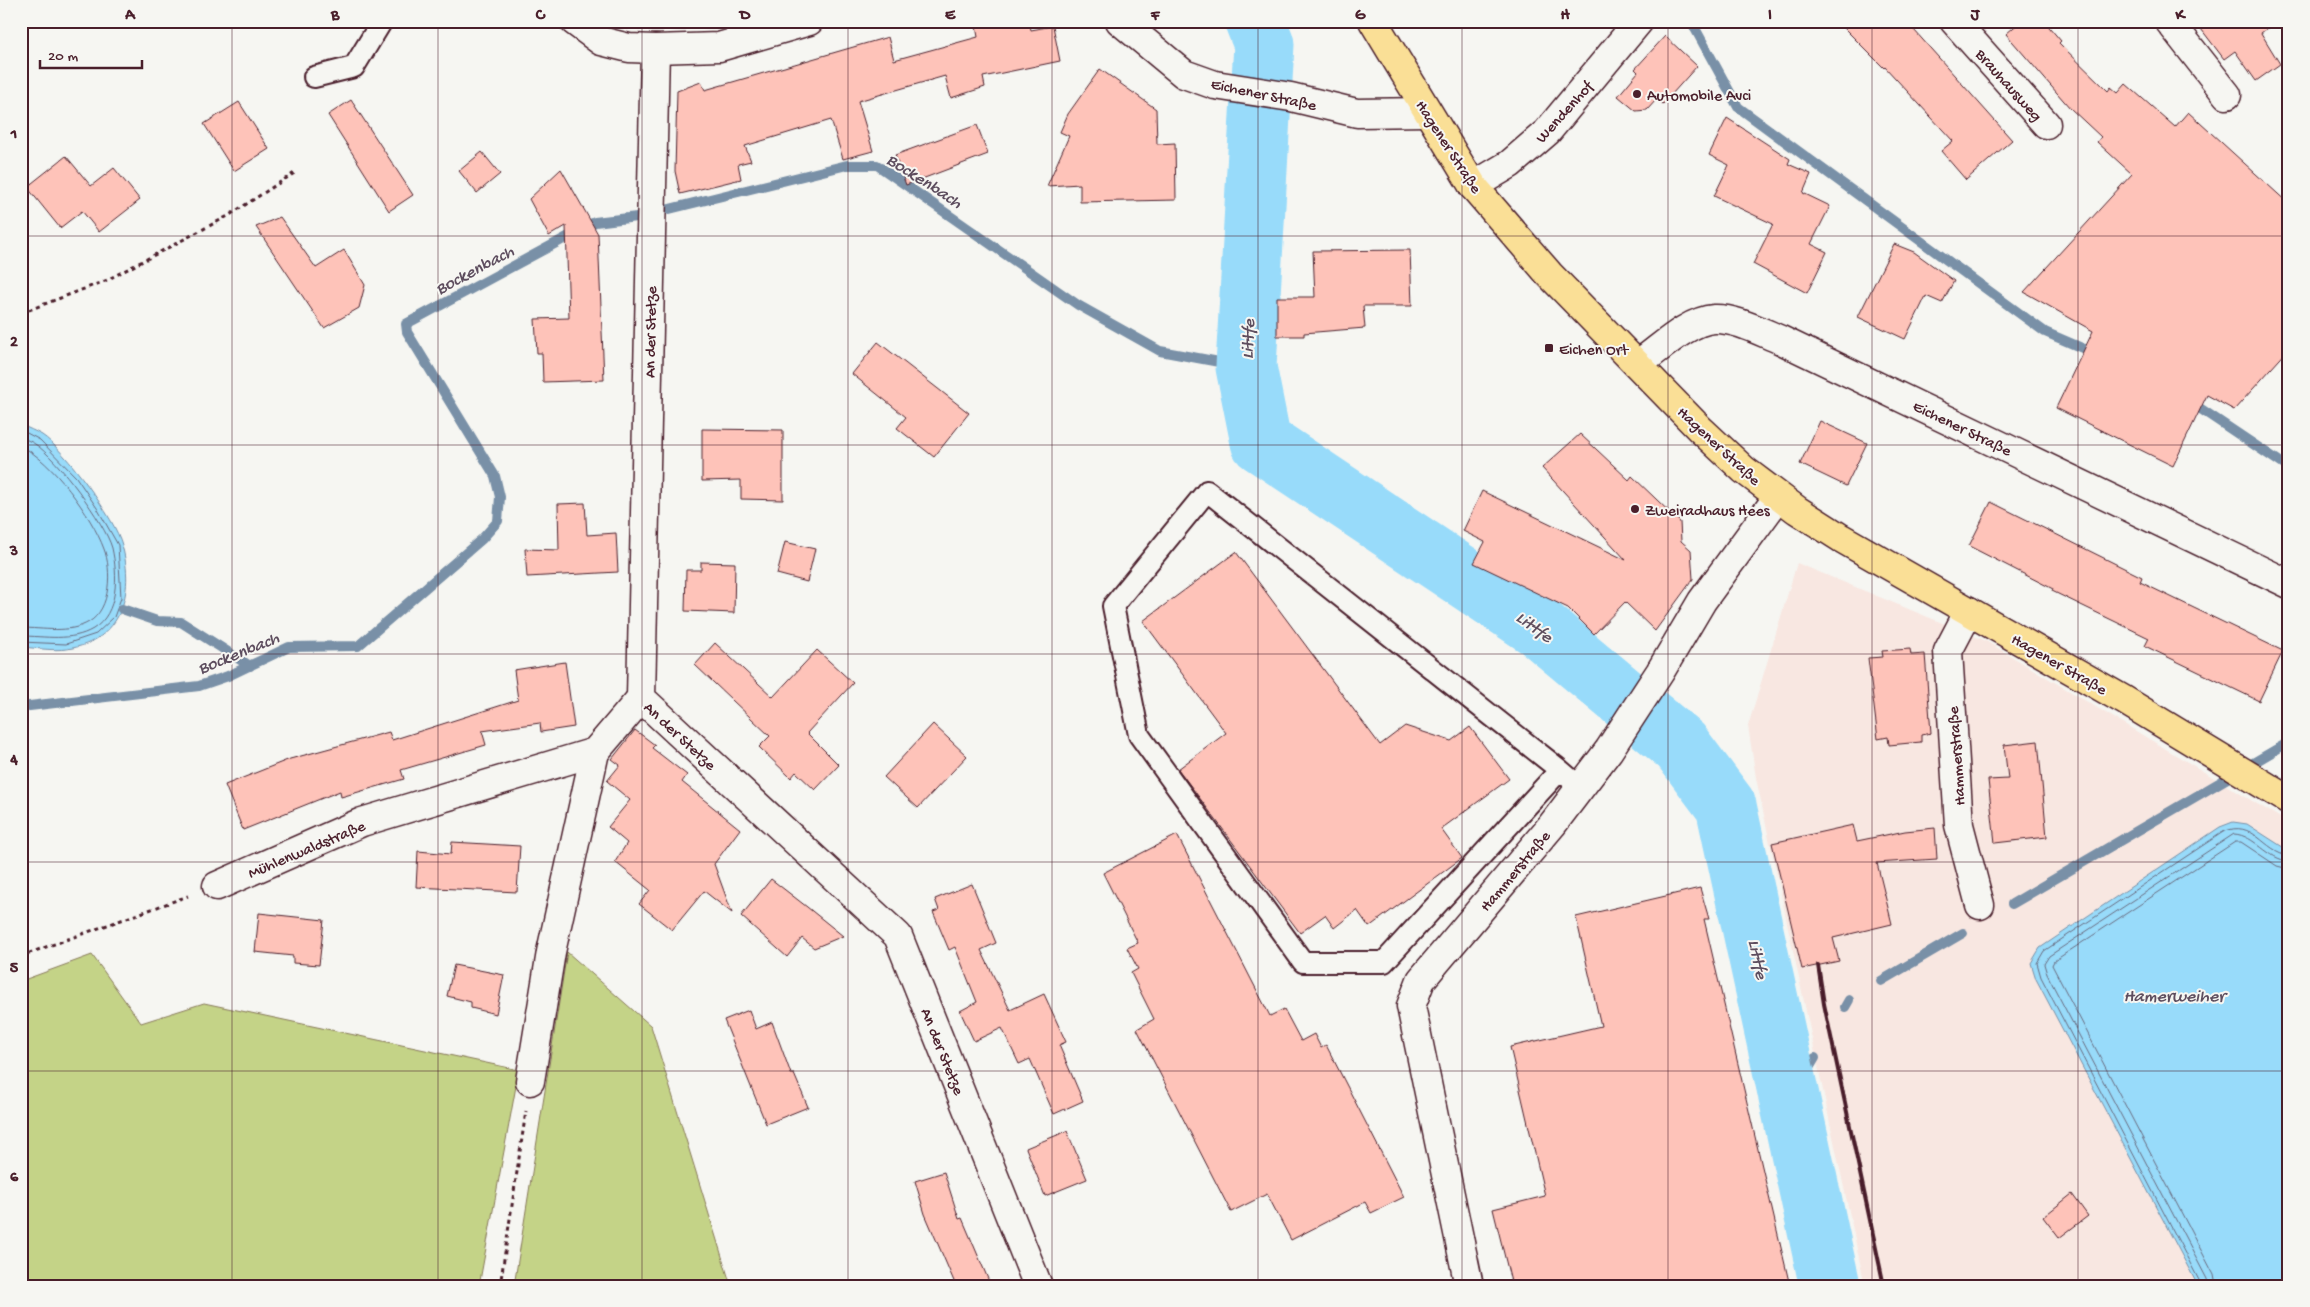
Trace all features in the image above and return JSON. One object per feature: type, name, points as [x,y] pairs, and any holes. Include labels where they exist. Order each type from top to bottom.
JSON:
[{"type":"main road","name":"Hagener Straße","points":[[1372,21],[1473,186],[1550,274],[1705,434],[1744,470],[1778,497],[1841,538],[1969,611],[2289,800]]},
{"type":"street","points":[[574,21],[601,40],[629,48],[655,49],[719,47],[809,21]]},
{"type":"street","name":"Eichener Straße","points":[[1120,21],[1184,74],[1216,84],[1357,113],[1427,112]]},
{"type":"street","name":"Wendenhof","points":[[1473,186],[1510,164],[1547,132],[1639,21]]},
{"type":"street","name":"Brauhausweg","points":[[1954,21],[2046,124]]},
{"type":"street","points":[[2169,21],[2227,95]]},
{"type":"street","name":"An der Stetze","points":[[655,49],[641,698],[898,936],[1038,1286]]},
{"type":"street","name":"Eichener Straße","points":[[1638,364],[1700,322],[1716,319],[1740,324],[1781,340],[2289,584]]},
{"type":"street","name":"Hammerstraße","points":[[1469,1286],[1411,1006],[1421,980],[1581,788],[1609,750],[1660,672],[1702,601],[1778,497]]},
{"type":"street","name":"Hammerstraße","points":[[1969,611],[1948,652],[1959,825],[1980,904]]},
{"type":"street","points":[[530,1081],[550,952],[595,752],[641,698]]},
{"type":"street","name":"Mühlenwaldstraße","points":[[217,886],[362,822],[595,752]]},
{"type":"lane","points":[[314,77],[354,67],[382,21]]},
{"type":"lane","points":[[1560,770],[1384,962],[1303,962],[1139,735],[1113,606],[1207,491],[1560,770],[1581,788]]},
{"type":"path","points":[[21,313],[105,281],[228,216],[296,172]]},
{"type":"path","points":[[21,956],[217,886]]},
{"type":"path","points":[[500,1286],[530,1081]]},
{"type":"shaded area","points":[[1797,563],[1986,641],[2289,823],[2289,1286],[1865,1286],[1756,778],[1748,726]]},
{"type":"green space","points":[[567,952],[651,1026],[731,1286],[514,1286]]},
{"type":"green space","points":[[92,955],[141,1023],[204,1003],[519,1070],[479,1286],[21,1286],[21,981]]},
{"type":"water","points":[[21,425],[42,435],[52,443],[88,486],[118,534],[126,563],[125,597],[120,612],[112,625],[101,636],[86,644],[67,649],[50,650],[21,647]]},
{"type":"water","name":"Hamerweiher","points":[[2233,822],[2247,824],[2289,851],[2289,1286],[2198,1286],[2036,979],[2031,963],[2040,948],[2220,827]]},
{"type":"building","points":[[975,21],[1029,21],[1031,30],[1053,26],[1060,61],[983,77],[985,87],[951,98],[945,76],[858,101],[873,151],[843,159],[831,120],[745,146],[751,161],[738,164],[741,179],[680,194],[675,171],[677,91],[701,82],[705,90],[888,37],[894,60],[978,37]]},
{"type":"building","points":[[1837,21],[1906,21],[2012,140],[1966,180],[1941,151],[1953,141],[1885,67]]},
{"type":"building","points":[[2021,21],[2044,21],[2061,41],[2059,43],[2108,91],[2111,87],[2118,93],[2126,84],[2175,127],[2188,112],[2289,204],[2289,349],[2234,410],[2207,395],[2173,466],[2056,408],[2093,331],[2024,292],[2132,174],[2097,142],[2101,137],[2070,108],[2006,34]]},
{"type":"building","points":[[2195,21],[2277,21],[2261,33],[2280,64],[2256,81],[2235,51],[2224,59]]},
{"type":"building","points":[[1665,36],[1697,66],[1663,104],[1657,99],[1647,110],[1636,111],[1618,96],[1638,72],[1635,69]]},
{"type":"building","points":[[1100,69],[1156,109],[1157,144],[1175,143],[1176,200],[1080,202],[1080,184],[1047,186],[1069,136],[1060,132],[1068,114]]},
{"type":"building","points":[[351,100],[413,195],[389,211],[328,115]]},
{"type":"building","points":[[239,102],[269,149],[234,171],[204,124]]},
{"type":"building","points":[[1727,118],[1790,159],[1788,164],[1811,174],[1803,193],[1830,206],[1811,244],[1827,252],[1807,293],[1753,264],[1773,224],[1714,196],[1729,165],[1709,155]]},
{"type":"building","points":[[977,125],[988,154],[906,185],[895,155]]},
{"type":"building","points":[[482,152],[500,174],[477,193],[459,171]]},
{"type":"building","points":[[66,156],[91,186],[114,168],[140,200],[99,232],[82,211],[60,228],[27,187]]},
{"type":"building","points":[[561,169],[598,234],[604,380],[543,382],[542,353],[537,353],[535,319],[569,318],[566,226],[549,236],[529,199]]},
{"type":"building","points":[[280,217],[316,268],[344,250],[365,285],[359,308],[324,328],[256,227]]},
{"type":"building","points":[[1894,244],[1914,252],[1954,281],[1942,303],[1926,296],[1905,339],[1858,317]]},
{"type":"building","points":[[1410,250],[1412,306],[1363,306],[1365,328],[1304,333],[1304,336],[1277,336],[1277,297],[1315,297],[1313,251]]},
{"type":"building","points":[[878,342],[969,413],[934,457],[897,428],[906,417],[852,374]]},
{"type":"building","points":[[1820,421],[1867,443],[1846,486],[1800,464]]},
{"type":"building","points":[[702,429],[783,430],[783,500],[741,499],[741,480],[702,481]]},
{"type":"building","points":[[1580,434],[1629,480],[1632,476],[1680,522],[1681,541],[1691,550],[1693,579],[1655,631],[1625,602],[1594,634],[1568,608],[1474,563],[1485,542],[1463,531],[1482,491],[1626,560],[1542,468]]},
{"type":"building","points":[[1991,502],[2142,577],[2140,582],[2283,651],[2259,701],[2145,646],[2149,638],[2052,591],[2053,589],[1969,546]]},
{"type":"building","points":[[585,503],[587,535],[616,533],[618,572],[527,577],[525,549],[559,550],[558,504]]},
{"type":"building","points":[[785,542],[815,549],[807,582],[777,574]]},
{"type":"building","points":[[1236,552],[1380,745],[1405,726],[1451,741],[1470,727],[1509,779],[1441,829],[1462,858],[1369,927],[1357,910],[1334,928],[1325,915],[1300,933],[1178,769],[1226,733],[1143,621]]},
{"type":"building","points":[[701,562],[735,563],[734,613],[685,611],[686,570],[701,570]]},
{"type":"building","points":[[715,643],[773,697],[817,650],[853,683],[807,733],[839,765],[815,790],[796,772],[791,778],[759,747],[770,736],[695,665]]},
{"type":"building","points":[[1910,649],[1911,655],[1925,654],[1931,733],[1921,735],[1921,742],[1889,745],[1888,737],[1878,739],[1868,658],[1883,657],[1882,651]]},
{"type":"building","points":[[565,662],[574,727],[541,732],[540,723],[482,731],[486,745],[401,770],[404,779],[341,797],[340,791],[243,830],[225,785],[290,759],[389,732],[392,740],[518,700],[514,670]]},
{"type":"building","points":[[933,724],[967,756],[918,808],[884,777]]},
{"type":"building","points":[[635,730],[655,745],[652,748],[687,775],[682,782],[740,829],[714,864],[732,913],[704,891],[672,930],[639,904],[650,890],[615,862],[627,843],[608,827],[630,800],[607,781],[620,765],[612,759]]},
{"type":"building","points":[[2038,741],[2047,837],[1995,843],[1988,780],[2008,779],[2004,745]]},
{"type":"building","points":[[1853,825],[1857,841],[1905,831],[1935,828],[1937,859],[1877,863],[1892,924],[1833,938],[1839,961],[1802,969],[1772,843]]},
{"type":"building","points":[[1177,835],[1270,1016],[1284,1009],[1301,1041],[1314,1034],[1321,1048],[1326,1045],[1404,1197],[1371,1213],[1365,1202],[1291,1240],[1267,1194],[1231,1212],[1137,1029],[1154,1019],[1131,973],[1138,969],[1127,948],[1138,943],[1103,873]]},
{"type":"building","points":[[452,842],[520,846],[517,892],[416,887],[418,851],[451,854]]},
{"type":"building","points":[[771,879],[843,936],[814,948],[802,938],[787,957],[741,916]]},
{"type":"building","points":[[972,884],[996,943],[981,950],[1010,1010],[1044,994],[1066,1042],[1059,1045],[1083,1101],[1054,1114],[1030,1059],[1019,1064],[1002,1028],[974,1041],[960,1011],[977,1002],[955,947],[949,950],[933,912],[939,910],[935,899]]},
{"type":"building","points":[[1700,888],[1709,919],[1704,919],[1790,1286],[1512,1286],[1493,1209],[1545,1196],[1510,1047],[1601,1026],[1576,917]]},
{"type":"building","points":[[259,913],[324,920],[319,965],[293,963],[293,956],[255,952]]},
{"type":"building","points":[[454,965],[504,975],[496,1014],[471,1008],[471,1002],[447,996]]},
{"type":"building","points":[[749,1010],[756,1029],[772,1022],[791,1074],[794,1074],[808,1107],[766,1124],[724,1020]]},
{"type":"building","points":[[1067,1131],[1087,1179],[1045,1196],[1026,1148]]},
{"type":"building","points":[[944,1172],[959,1219],[962,1218],[991,1286],[956,1286],[925,1214],[915,1181]]},
{"type":"building","points":[[2072,1194],[2088,1216],[2059,1238],[2043,1217]]},
{"type":"waterway","name":"Littfe","points":[[1255,21],[1264,44],[1246,367],[1261,442],[1540,628],[1681,746],[1726,806],[1830,1286]]},
{"type":"waterway","points":[[1691,21],[1738,107],[2045,332],[2096,354]]},
{"type":"waterway","name":"Bockenbach","points":[[21,707],[199,686],[228,676],[289,647],[358,646],[482,539],[498,521],[500,497],[495,476],[407,332],[406,324],[595,222],[637,217],[847,165],[877,165],[1078,305],[1160,351],[1246,367]]},
{"type":"waterway","points":[[2189,401],[2289,468]]},
{"type":"waterway","points":[[122,609],[157,621],[181,622],[250,666]]},
{"type":"waterway","points":[[2012,904],[2289,742]]},
{"type":"waterway","points":[[1881,981],[1963,933]]},
{"type":"waterway","points":[[1845,1007],[1849,1000]]},
{"type":"waterway","points":[[1790,1100],[1815,1058]]},
{"type":"railway","points":[[1818,965],[1824,1004],[1884,1286]]},
{"type":"place","name":"Automobile Avci","points":[[1637,94]]},
{"type":"place","name":"Eichen Ort","points":[[1549,348]]},
{"type":"place","name":"Zweiradhaus Hees","points":[[1635,509]]}]
